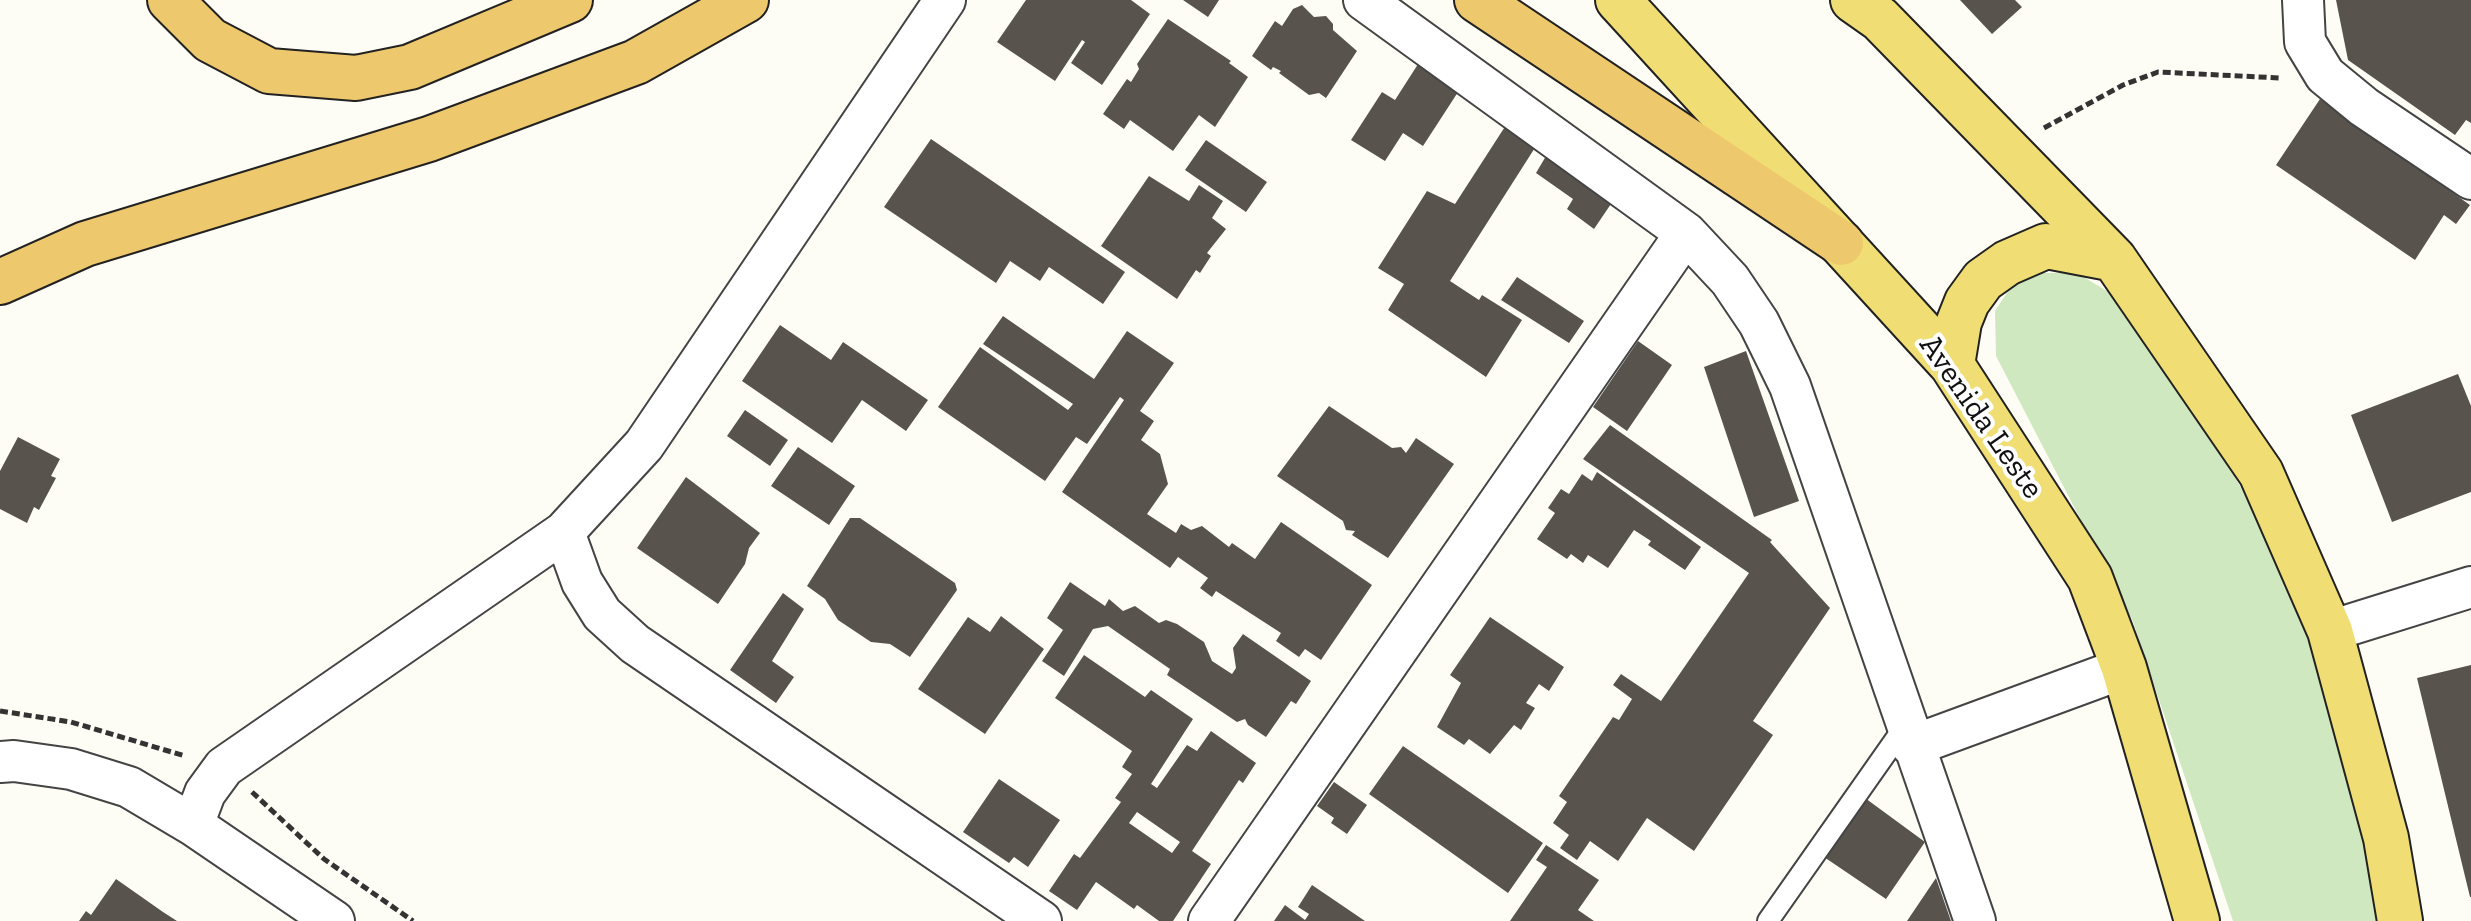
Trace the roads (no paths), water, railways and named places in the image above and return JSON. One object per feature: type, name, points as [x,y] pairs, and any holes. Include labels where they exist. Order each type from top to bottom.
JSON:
[{"type":"highway","points":[[170,0],[210,40],[269,71],[356,78],[410,67],[570,0]]},
{"type":"highway","points":[[0,282],[85,244],[429,139],[636,62],[746,0]]},
{"type":"highway","points":[[1477,0],[1841,243]]},
{"type":"main road","name":"Avenida Leste","points":[[1618,0],[1952,365],[2090,578],[2124,668],[2197,921]]},
{"type":"main road","points":[[1876,6],[2114,259],[2261,473],[2330,631],[2386,838],[2400,921]]},
{"type":"main road","points":[[1952,365],[1959,322],[1967,302],[1983,280],[2007,263],[2046,246],[2114,259]]},
{"type":"street","points":[[193,825],[205,793],[224,767],[564,532],[644,445],[945,0]]},
{"type":"street","points":[[1364,0],[1686,233],[1737,291],[1759,323],[1790,386],[1975,921]]},
{"type":"street","points":[[2303,0],[2305,42],[2325,75],[2364,107],[2471,179]]},
{"type":"street","points":[[1209,921],[1686,233]]},
{"type":"street","points":[[564,532],[582,582],[602,614],[635,644],[1041,921]]},
{"type":"street","points":[[2330,631],[2471,587]]},
{"type":"street","points":[[1909,736],[2124,668]]},
{"type":"street","points":[[0,762],[71,769],[129,787],[193,825],[334,921]]},
{"type":"lane","points":[[1768,921],[1909,736]]}]
